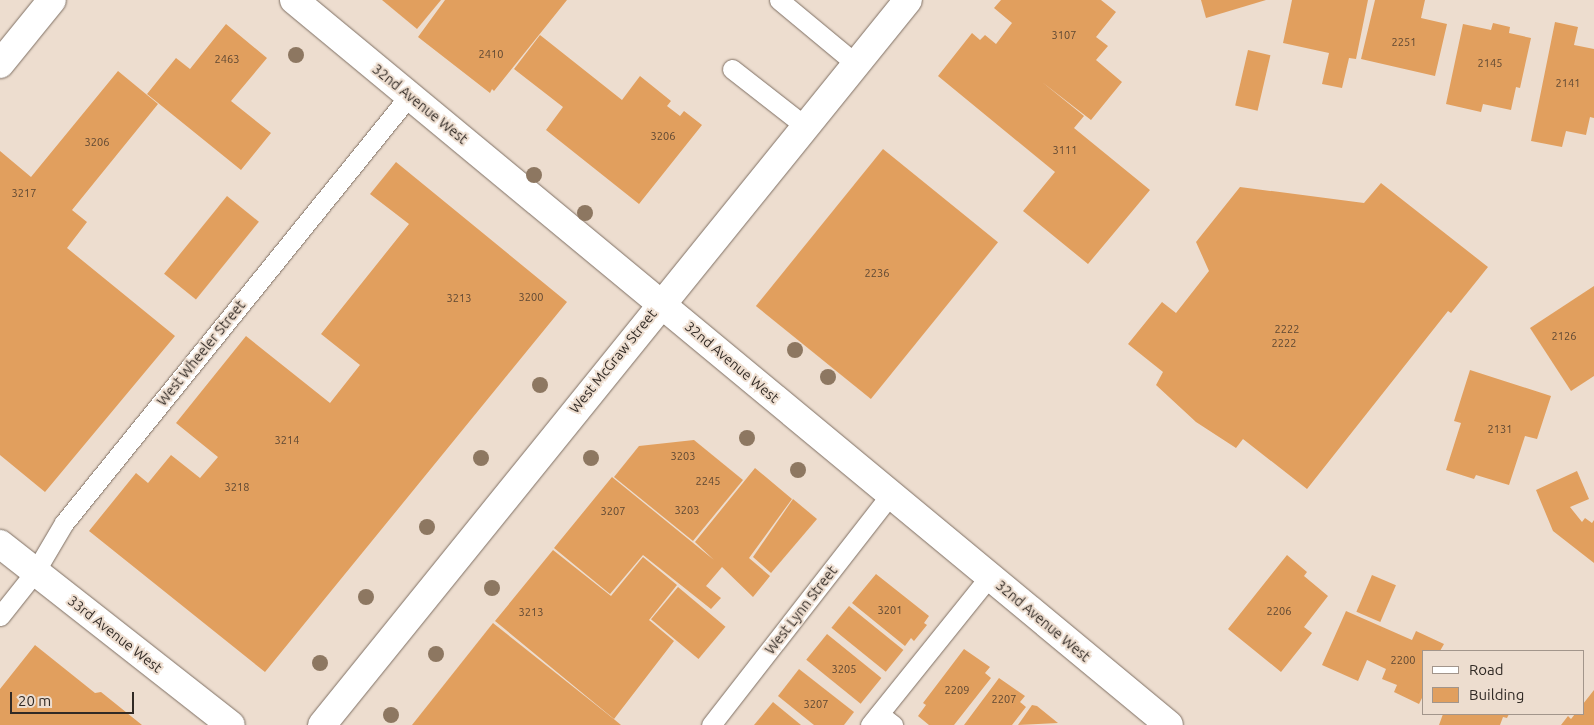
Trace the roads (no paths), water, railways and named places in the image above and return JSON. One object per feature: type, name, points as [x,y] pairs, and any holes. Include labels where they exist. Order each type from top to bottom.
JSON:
[{"type":"street","points":[[0,64],[52,0]]},
{"type":"street","name":"32nd Avenue West","points":[[294,0],[661,302],[1169,725]]},
{"type":"street","name":"West McGraw Street","points":[[322,725],[661,302],[908,0]]},
{"type":"street","name":"33rd Avenue West","points":[[0,544],[231,725]]},
{"type":"lane","points":[[779,0],[856,64]]},
{"type":"lane","points":[[732,69],[805,126]]},
{"type":"lane","name":"West Wheeler Street","points":[[0,616],[36,572],[64,523],[410,96]]},
{"type":"lane","name":"West Lynn Street","points":[[711,725],[891,494]]},
{"type":"lane","points":[[881,721],[990,576]]}]
